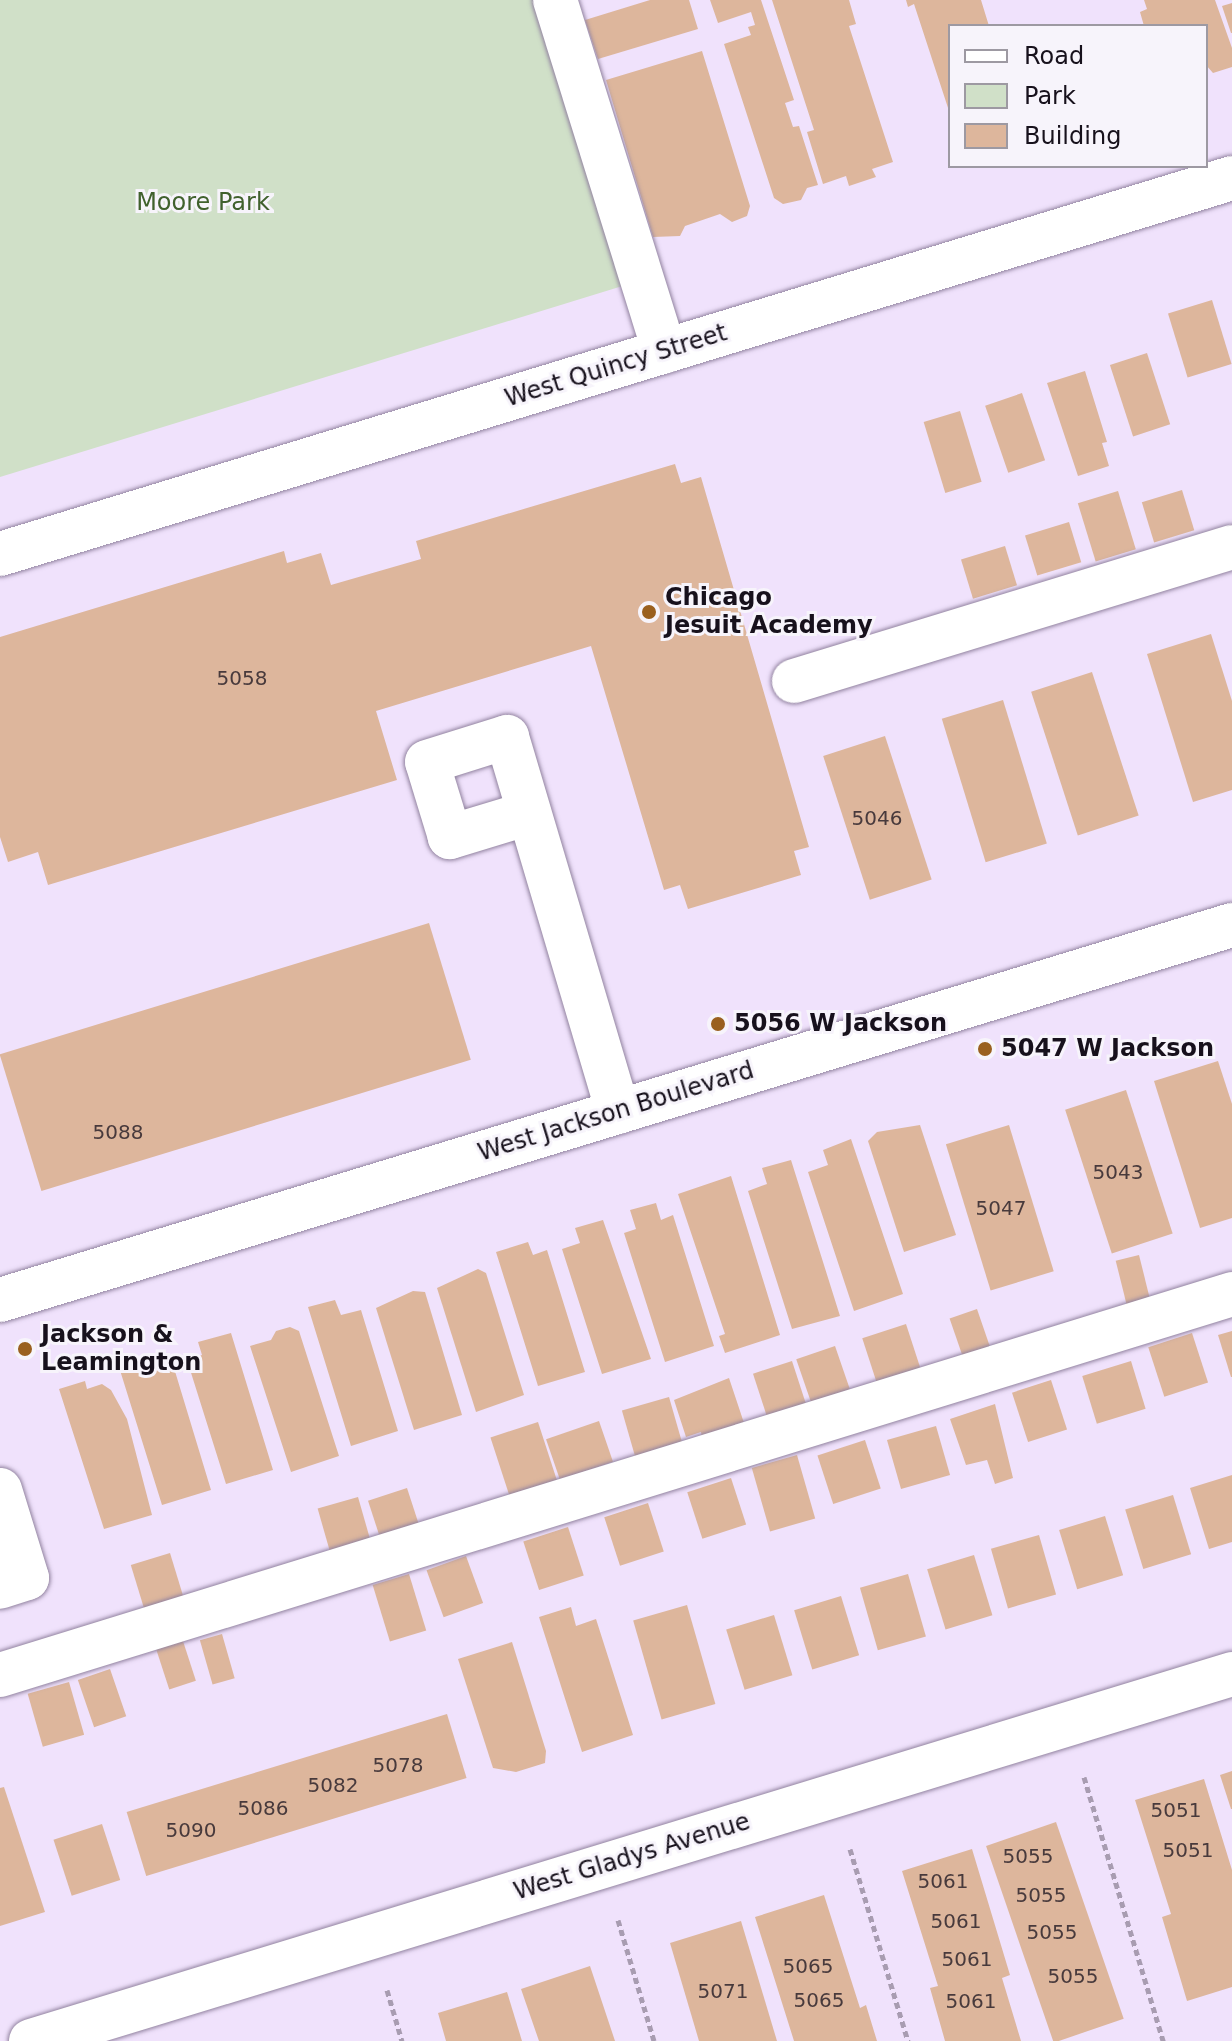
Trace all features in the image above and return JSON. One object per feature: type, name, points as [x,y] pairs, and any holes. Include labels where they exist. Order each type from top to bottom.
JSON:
[{"type":"street","points":[[560,1],[664,351]]},
{"type":"street","name":"West Quincy Street","points":[[0,554],[1232,178]]},
{"type":"street","points":[[794,681],[1232,547]]},
{"type":"street","points":[[529,813],[618,1112]]},
{"type":"street","name":"West Jackson Boulevard","points":[[0,1300],[1232,925]]},
{"type":"street","points":[[0,1675],[1232,1294]]},
{"type":"street","points":[[0,1490],[27,1578],[0,1587]]},
{"type":"street","name":"West Gladys Avenue","points":[[31,2041],[1232,1674]]},
{"type":"path","points":[[1084,1777],[1163,2041]]},
{"type":"path","points":[[850,1849],[908,2041]]},
{"type":"path","points":[[618,1920],[654,2041]]},
{"type":"path","points":[[387,1990],[402,2041]]},
{"type":"green space","name":"Moore Park","points":[[0,0],[541,0],[629,284],[0,477]]},
{"type":"building","points":[[650,0],[689,0],[698,29],[598,59],[585,20]]},
{"type":"building","points":[[710,0],[761,0],[794,100],[785,103],[793,127],[799,126],[818,185],[807,188],[801,200],[783,204],[774,198],[724,44],[751,35],[748,27],[755,25],[751,12],[718,23]]},
{"type":"building","points":[[772,0],[849,0],[856,24],[849,26],[893,162],[872,169],[876,177],[849,186],[846,176],[823,184],[807,132],[814,130]]},
{"type":"building","points":[[906,0],[981,0],[988,24],[948,24],[948,108],[914,4],[908,7]]},
{"type":"building","points":[[1144,0],[1215,0],[1232,48],[1232,67],[1213,73],[1208,67],[1208,24],[1143,24],[1140,12],[1147,9]]},
{"type":"building","points":[[1232,3],[1232,33],[1231,33],[1222,6]]},
{"type":"building","points":[[702,51],[750,206],[747,216],[732,222],[720,214],[685,226],[680,236],[653,237],[606,80]]},
{"type":"building","points":[[1212,300],[1232,364],[1188,378],[1168,313]]},
{"type":"building","points":[[1147,353],[1170,424],[1133,436],[1110,365]]},
{"type":"building","points":[[1085,371],[1107,442],[1102,443],[1109,466],[1078,476],[1047,383]]},
{"type":"building","points":[[1022,393],[1045,460],[1008,473],[985,406]]},
{"type":"building","points":[[960,411],[982,482],[945,493],[924,422]]},
{"type":"building","points":[[675,464],[681,483],[701,477],[809,847],[794,851],[801,875],[688,909],[680,885],[664,890],[591,646],[376,711],[397,780],[48,885],[38,852],[8,862],[0,837],[0,637],[284,551],[287,563],[321,553],[331,585],[421,559],[416,541]]},
{"type":"building","points":[[1182,490],[1194,530],[1154,542],[1142,502]]},
{"type":"building","points":[[1118,491],[1136,549],[1096,562],[1078,503]]},
{"type":"building","points":[[1069,522],[1081,562],[1037,576],[1025,535]]},
{"type":"building","points":[[1005,546],[1017,585],[973,599],[961,559]]},
{"type":"building","points":[[1211,634],[1232,701],[1232,790],[1193,802],[1147,654]]},
{"type":"building","points":[[1092,672],[1139,816],[1078,835],[1031,692]]},
{"type":"building","points":[[1003,700],[1047,843],[986,862],[942,719]]},
{"type":"building","points":[[885,736],[932,880],[870,900],[823,756]]},
{"type":"building","points":[[429,923],[471,1060],[41,1191],[0,1054]]},
{"type":"building","points":[[1218,1061],[1232,1104],[1232,1218],[1200,1228],[1154,1081]]},
{"type":"building","points":[[1126,1090],[1173,1234],[1112,1253],[1065,1110]]},
{"type":"building","points":[[920,1125],[956,1235],[904,1252],[868,1141],[877,1132]]},
{"type":"building","points":[[1009,1125],[1054,1271],[991,1291],[946,1144]]},
{"type":"building","points":[[851,1139],[903,1294],[854,1311],[808,1172],[828,1165],[823,1150]]},
{"type":"building","points":[[791,1160],[840,1316],[792,1329],[748,1191],[767,1184],[762,1168]]},
{"type":"building","points":[[731,1176],[780,1335],[725,1353],[719,1336],[725,1334],[678,1194]]},
{"type":"building","points":[[656,1203],[661,1220],[673,1215],[714,1346],[665,1362],[624,1233],[636,1229],[630,1210]]},
{"type":"building","points":[[603,1220],[651,1359],[602,1374],[562,1249],[580,1243],[575,1228]]},
{"type":"building","points":[[528,1242],[533,1255],[547,1250],[585,1372],[538,1386],[496,1252]]},
{"type":"building","points":[[1139,1255],[1150,1300],[1127,1305],[1116,1261]]},
{"type":"building","points":[[478,1269],[486,1273],[524,1395],[476,1412],[437,1288]]},
{"type":"building","points":[[413,1291],[425,1292],[462,1415],[414,1430],[376,1308]]},
{"type":"building","points":[[335,1300],[341,1315],[361,1310],[398,1431],[351,1446],[308,1307]]},
{"type":"building","points":[[977,1309],[991,1350],[964,1359],[950,1318]]},
{"type":"building","points":[[906,1324],[921,1371],[877,1385],[862,1338]]},
{"type":"building","points":[[290,1327],[299,1331],[339,1456],[291,1472],[250,1346],[271,1340],[276,1331]]},
{"type":"building","points":[[1232,1331],[1232,1377],[1231,1377],[1218,1335]]},
{"type":"building","points":[[231,1333],[273,1470],[226,1484],[187,1360],[202,1355],[198,1342]]},
{"type":"building","points":[[1192,1333],[1208,1382],[1164,1397],[1148,1347]]},
{"type":"building","points":[[835,1346],[850,1389],[811,1403],[796,1359]]},
{"type":"building","points":[[155,1356],[160,1372],[174,1368],[211,1490],[162,1505],[119,1367]]},
{"type":"building","points":[[792,1361],[806,1404],[767,1416],[753,1374]]},
{"type":"building","points":[[1131,1361],[1146,1409],[1097,1424],[1082,1376]]},
{"type":"building","points":[[729,1378],[744,1423],[702,1437],[701,1432],[686,1437],[674,1400]]},
{"type":"building","points":[[1051,1380],[1067,1429],[1028,1442],[1012,1393]]},
{"type":"building","points":[[85,1381],[87,1389],[102,1384],[111,1390],[127,1419],[152,1515],[104,1529],[59,1389]]},
{"type":"building","points":[[669,1397],[683,1445],[636,1459],[622,1411]]},
{"type":"building","points":[[995,1404],[1013,1478],[995,1484],[987,1460],[966,1465],[950,1419]]},
{"type":"building","points":[[599,1421],[613,1462],[560,1480],[546,1439]]},
{"type":"building","points":[[538,1422],[557,1482],[510,1497],[490,1437]]},
{"type":"building","points":[[936,1426],[950,1475],[901,1489],[887,1440]]},
{"type":"building","points":[[865,1440],[881,1489],[833,1504],[817,1455]]},
{"type":"building","points":[[797,1455],[815,1518],[770,1531],[752,1468]]},
{"type":"building","points":[[1232,1475],[1232,1542],[1209,1549],[1190,1488]]},
{"type":"building","points":[[731,1478],[746,1525],[702,1539],[687,1492]]},
{"type":"building","points":[[407,1488],[419,1525],[380,1538],[368,1501]]},
{"type":"building","points":[[1173,1495],[1191,1554],[1143,1569],[1125,1510]]},
{"type":"building","points":[[358,1497],[371,1541],[330,1553],[318,1509]]},
{"type":"building","points":[[648,1503],[664,1552],[620,1566],[604,1517]]},
{"type":"building","points":[[1105,1516],[1123,1575],[1077,1589],[1059,1530]]},
{"type":"building","points":[[568,1527],[584,1576],[539,1590],[523,1542]]},
{"type":"building","points":[[1039,1535],[1056,1595],[1008,1608],[991,1549]]},
{"type":"building","points":[[170,1553],[184,1598],[145,1610],[131,1565]]},
{"type":"building","points":[[974,1555],[992,1615],[946,1630],[927,1569]]},
{"type":"building","points":[[466,1556],[483,1603],[444,1617],[427,1570]]},
{"type":"building","points":[[409,1574],[426,1630],[390,1642],[373,1585]]},
{"type":"building","points":[[908,1574],[926,1636],[878,1650],[860,1588]]},
{"type":"building","points":[[841,1596],[859,1655],[812,1670],[794,1610]]},
{"type":"building","points":[[687,1605],[715,1704],[662,1719],[633,1620]]},
{"type":"building","points":[[571,1607],[576,1626],[596,1619],[633,1735],[582,1752],[539,1617]]},
{"type":"building","points":[[774,1615],[792,1675],[745,1690],[726,1630]]},
{"type":"building","points":[[222,1634],[235,1678],[213,1685],[200,1640]]},
{"type":"building","points":[[182,1638],[196,1681],[169,1689],[155,1647]]},
{"type":"building","points":[[512,1642],[546,1751],[545,1763],[516,1772],[493,1768],[458,1659]]},
{"type":"building","points":[[110,1669],[126,1716],[94,1727],[78,1680]]},
{"type":"building","points":[[69,1682],[84,1735],[43,1747],[28,1694]]},
{"type":"building","points":[[447,1714],[467,1778],[146,1876],[127,1812]]},
{"type":"building","points":[[1232,1771],[1232,1809],[1231,1809],[1220,1775]]},
{"type":"building","points":[[1204,1779],[1232,1870],[1232,1987],[1187,2001],[1162,1917],[1171,1914],[1135,1800]]},
{"type":"building","points":[[4,1787],[45,1912],[0,1926],[0,1788]]},
{"type":"building","points":[[1056,1822],[1124,2019],[1053,2041],[986,1846]]},
{"type":"building","points":[[102,1824],[120,1880],[72,1896],[53,1840]]},
{"type":"building","points":[[972,1849],[1010,1975],[1002,1978],[1021,2041],[945,2041],[930,1988],[938,1986],[902,1871]]},
{"type":"building","points":[[824,1895],[860,2008],[866,2005],[877,2041],[794,2041],[755,1917]]},
{"type":"building","points":[[741,1921],[777,2041],[699,2041],[670,1943]]},
{"type":"building","points":[[590,1966],[615,2041],[539,2041],[521,1989]]},
{"type":"building","points":[[507,1992],[522,2041],[446,2041],[438,2013]]},
{"type":"place","name":"Chicago Jesuit Academy","points":[[649,612]]},
{"type":"place","name":"5056 W Jackson","points":[[718,1024]]},
{"type":"place","name":"5047 W Jackson","points":[[985,1049]]},
{"type":"place","name":"Jackson & Leamington","points":[[25,1349]]}]
